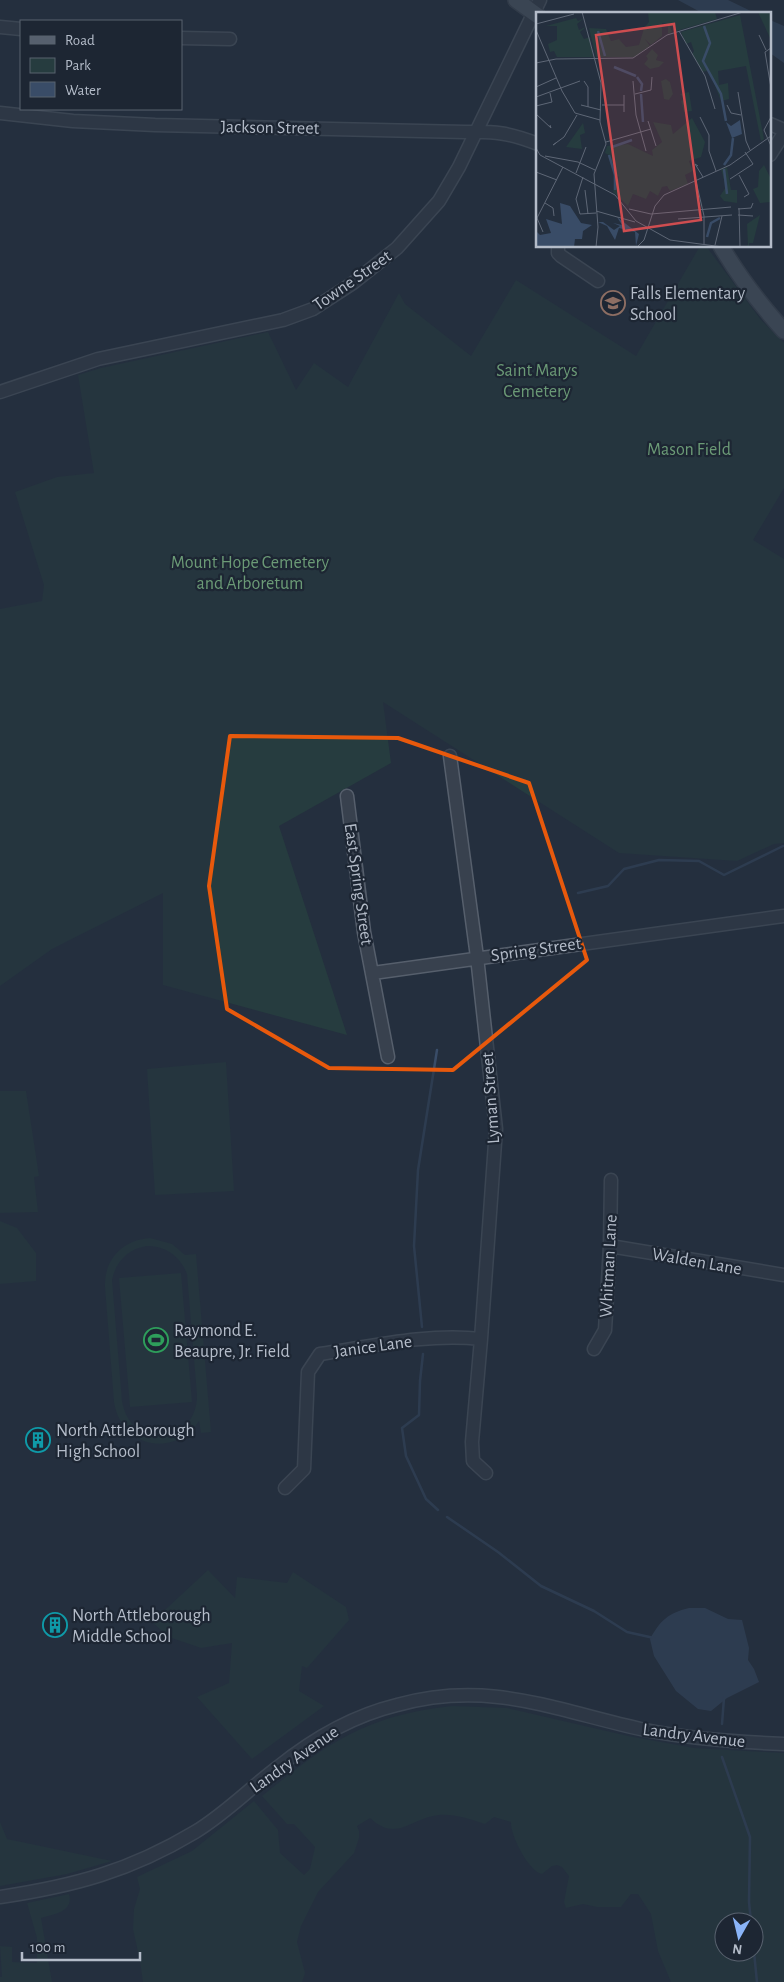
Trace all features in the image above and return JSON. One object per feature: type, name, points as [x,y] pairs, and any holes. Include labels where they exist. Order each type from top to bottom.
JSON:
[{"type":"main road","points":[[516,0],[537,10]]},
{"type":"main road","points":[[722,248],[740,278],[784,331]]},
{"type":"street","name":"Towne Street","points":[[0,390],[98,360],[283,320],[313,309],[332,298],[397,248],[443,193],[537,10]]},
{"type":"street","points":[[0,27],[20,29]]},
{"type":"street","points":[[182,38],[230,39]]},
{"type":"street","points":[[106,110],[106,122]]},
{"type":"street","name":"Jackson Street","points":[[0,113],[155,125],[504,133],[536,143]]},
{"type":"street","points":[[772,125],[784,132],[772,152]]},
{"type":"street","points":[[558,248],[558,253],[561,256],[598,281]]},
{"type":"street","name":"Lyman Street","points":[[450,756],[477,957],[496,1129],[472,1442],[473,1461],[486,1473]]},
{"type":"street","name":"East Spring Street","points":[[347,796],[364,932],[372,973]]},
{"type":"street","name":"Spring Street","points":[[372,973],[784,916]]},
{"type":"street","points":[[372,973],[388,1057]]},
{"type":"street","name":"Whitman Lane","points":[[594,1349],[605,1330],[610,1246],[611,1180]]},
{"type":"street","name":"Walden Lane","points":[[610,1246],[784,1275]]},
{"type":"street","name":"Janice Lane","points":[[285,1488],[304,1469],[308,1372],[320,1354],[430,1338],[467,1337],[481,1339]]},
{"type":"street","name":"Landry Avenue","points":[[0,1897],[47,1890],[81,1882],[132,1865],[151,1856],[211,1821],[278,1766],[331,1731],[360,1716],[414,1700],[451,1695],[497,1696],[547,1704],[621,1724],[669,1734],[715,1740],[784,1744]]},
{"type":"highlighted area","points":[[230,736],[398,738],[529,783],[587,960],[453,1070],[329,1068],[227,1009],[209,886]]},
{"type":"green space","name":"Mount Hope Cemetery and Arboretum","points":[[699,248],[707,248],[761,320],[784,343],[784,488],[753,540],[784,559],[784,843],[774,844],[737,861],[619,853],[383,702],[391,763],[279,826],[347,1035],[163,985],[163,893],[52,949],[0,986],[0,609],[42,601],[44,585],[15,492],[57,477],[94,473],[78,375],[101,368],[268,332],[296,390],[314,363],[348,387],[399,293],[405,304],[471,356],[516,280],[636,356]]},
{"type":"green space","points":[[226,1062],[234,1191],[155,1195],[147,1069]]},
{"type":"green space","points":[[0,1091],[26,1091],[39,1176],[34,1177],[38,1212],[0,1213]]},
{"type":"green space","points":[[0,1221],[17,1228],[36,1253],[36,1281],[0,1284]]},
{"type":"green space","points":[[150,1238],[172,1244],[185,1255],[196,1254],[211,1432],[201,1433],[199,1421],[188,1433],[176,1440],[163,1444],[150,1443],[137,1438],[127,1429],[119,1417],[114,1402],[105,1277],[111,1260],[117,1253],[123,1247]],"holes":[[[154,1246],[172,1253],[187,1274],[197,1395],[194,1412],[186,1424],[175,1432],[162,1436],[149,1435],[137,1428],[128,1417],[122,1401],[112,1280],[116,1267],[124,1257],[134,1250]]]},
{"type":"green space","name":"Raymond E. Beaupre, Jr. Field","points":[[181,1273],[192,1402],[130,1407],[119,1278]]},
{"type":"green space","points":[[208,1570],[235,1598],[237,1577],[287,1583],[293,1572],[346,1607],[349,1620],[307,1668],[302,1666],[299,1691],[324,1706],[252,1759],[197,1697],[229,1683],[232,1643],[201,1648],[169,1637],[152,1622]]},
{"type":"green space","points":[[452,1706],[507,1708],[628,1736],[694,1748],[784,1753],[784,1982],[671,1982],[658,1951],[651,1914],[638,1894],[631,1894],[621,1907],[597,1907],[583,1904],[566,1908],[564,1902],[569,1876],[562,1867],[557,1865],[552,1866],[542,1874],[537,1872],[521,1852],[511,1822],[494,1817],[485,1824],[462,1817],[439,1815],[396,1829],[388,1829],[370,1818],[357,1826],[359,1838],[354,1853],[318,1892],[301,1926],[297,1942],[305,1973],[302,1982],[143,1982],[133,1929],[134,1909],[140,1889],[137,1877],[192,1851],[254,1801],[278,1830],[280,1853],[304,1875],[310,1869],[315,1847],[294,1824],[287,1824],[262,1796],[285,1777],[328,1747],[350,1734],[396,1716]]},
{"type":"green space","points":[[0,1822],[7,1839],[112,1861],[67,1874],[0,1886]]},
{"type":"green space","points":[[69,1894],[69,1905],[66,1908],[41,1918],[52,1982],[0,1982],[0,1977],[2,1977],[0,1946],[12,1947],[12,1962],[37,1963],[37,1938],[27,1903]]},
{"type":"water","points":[[678,0],[728,0],[753,12],[700,12]]},
{"type":"water","points":[[772,21],[784,26],[784,63],[772,54]]},
{"type":"water","points":[[689,1608],[705,1608],[728,1619],[742,1620],[749,1648],[748,1660],[759,1682],[727,1698],[711,1711],[698,1709],[676,1691],[654,1656],[650,1639],[657,1627],[670,1615]]},
{"type":"waterway","points":[[578,893],[608,886],[624,869],[659,860],[699,861],[724,875],[783,846]]},
{"type":"waterway","points":[[422,1327],[414,1246],[418,1170],[437,1050]]},
{"type":"waterway","points":[[423,1354],[419,1415],[402,1428],[406,1456],[426,1499],[438,1510]]},
{"type":"waterway","points":[[447,1517],[498,1552],[541,1586],[594,1611],[627,1632],[654,1638]]},
{"type":"waterway","points":[[722,1724],[724,1698]]},
{"type":"waterway","points":[[722,1757],[750,1837],[750,1912]]},
{"type":"waterway","points":[[755,1962],[757,1982]]},
{"type":"place","name":"Falls Elementary School","points":[[613,303]]},
{"type":"place","name":"Raymond E. Beaupre, Jr. Field","points":[[156,1340]]},
{"type":"place","name":"North Attleborough High School","points":[[38,1440]]},
{"type":"place","name":"North Attleborough Middle School","points":[[55,1625]]},
{"type":"park label","name":"Saint Marys Cemetery","points":[[537,380]]},
{"type":"park label","name":"Mason Field","points":[[689,449]]}]
